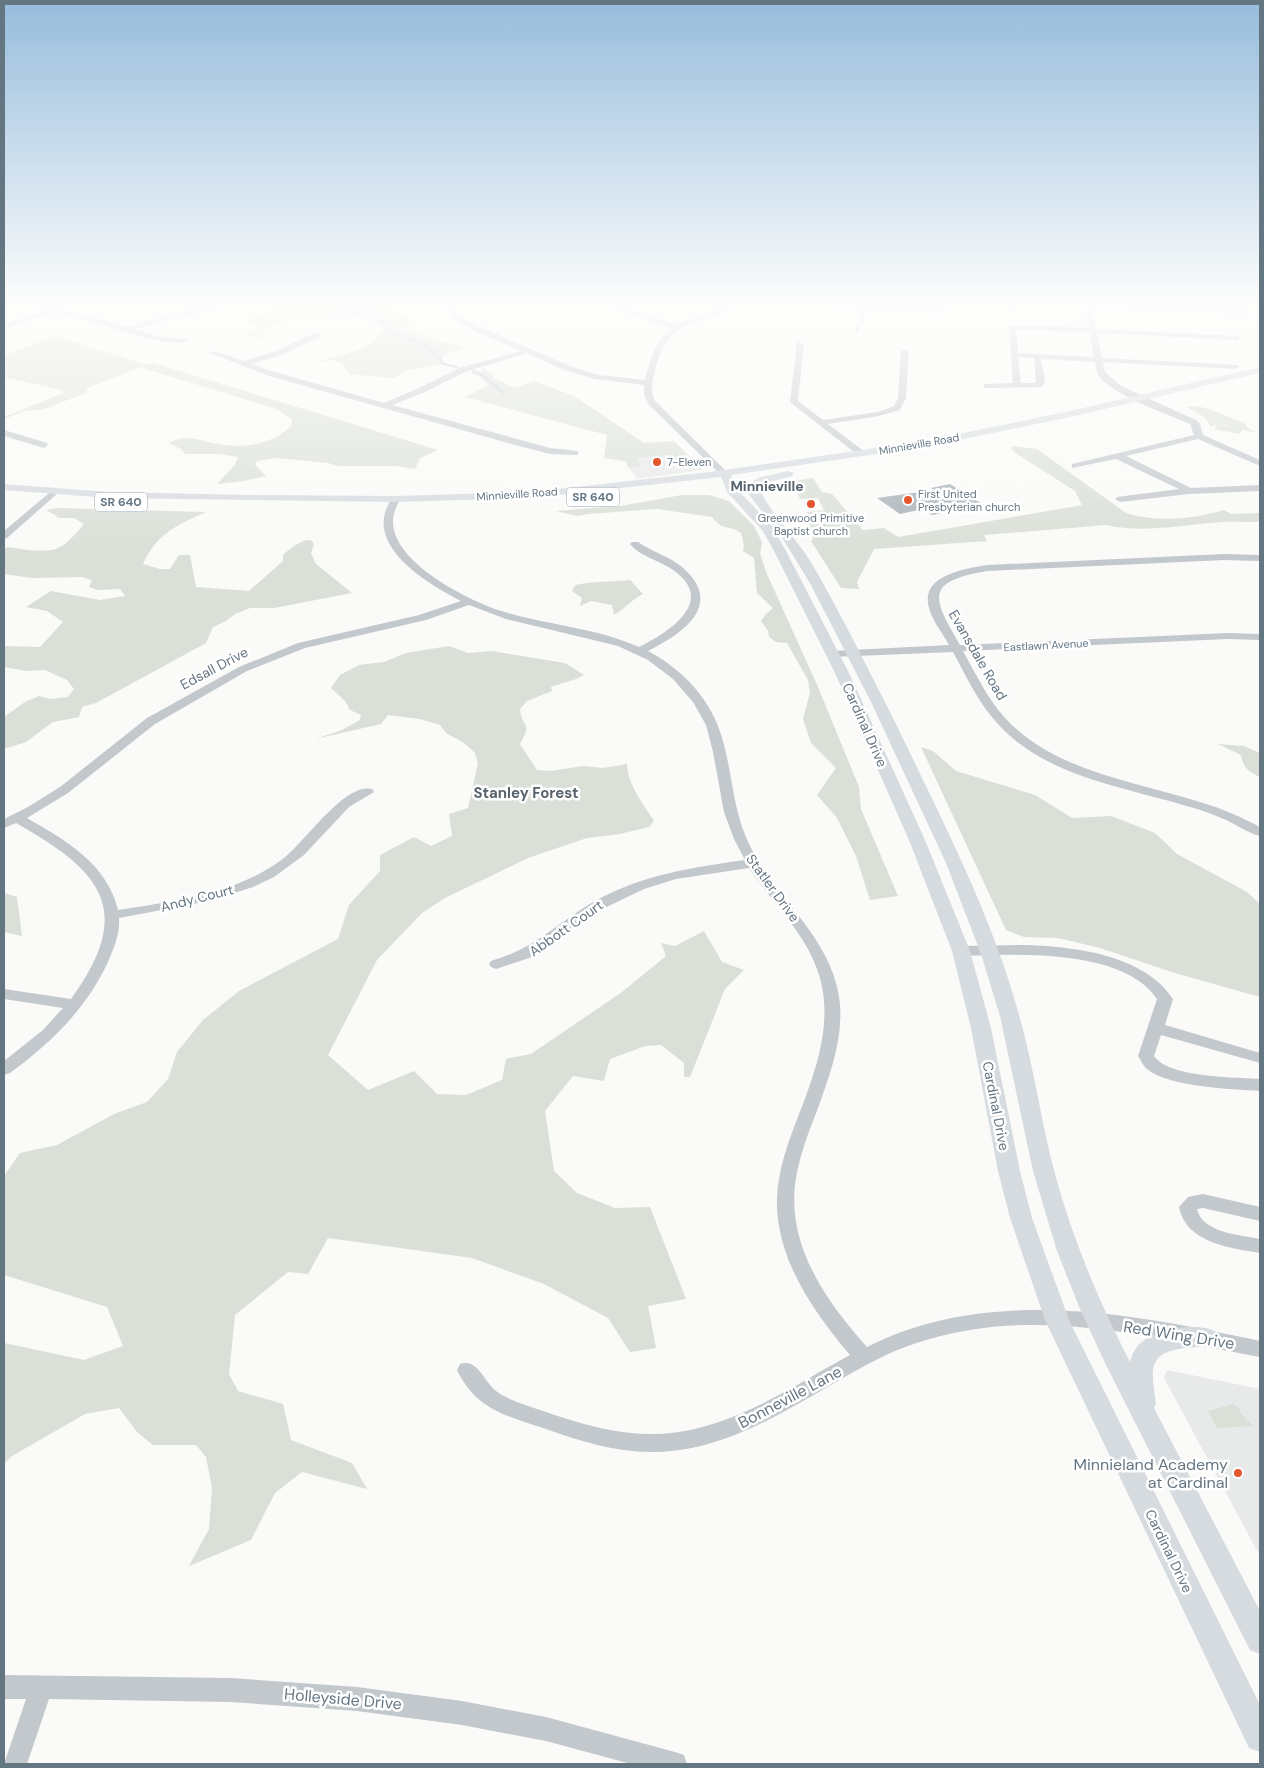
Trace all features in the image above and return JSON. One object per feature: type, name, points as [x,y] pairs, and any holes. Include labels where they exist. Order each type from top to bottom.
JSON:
[{"type":"main road","name":"Minnieville Road","points":[[4,495],[51,495],[177,504],[591,498],[726,477],[972,434],[1189,387]]},
{"type":"main road","name":"Minnieville Road","points":[[726,477],[793,472],[970,445],[1231,387]]},
{"type":"main road","points":[[766,511],[754,492],[754,485],[762,480],[793,472]]},
{"type":"main road","name":"Cardinal Drive","points":[[726,477],[740,486],[766,511],[788,538],[809,572],[853,653],[941,833],[968,894],[1009,1013],[1044,1172],[1058,1221],[1097,1323],[1260,1640]]},
{"type":"main road","name":"Cardinal Drive","points":[[726,477],[731,490],[768,529],[832,654],[917,840],[961,951],[981,1028],[1008,1171],[1021,1218],[1057,1320],[1260,1737]]},
{"type":"main road","name":"Minnieville Road","points":[[4,487],[51,495]]},
{"type":"main road","points":[[1144,1415],[1140,1372],[1145,1355],[1155,1346],[1165,1342],[1204,1337]]},
{"type":"street","points":[[321,387],[550,451],[576,453]]},
{"type":"street","points":[[385,405],[429,387]]},
{"type":"street","points":[[648,387],[648,396],[652,402],[726,477]]},
{"type":"street","points":[[794,387],[793,398],[797,405],[862,454]]},
{"type":"street","points":[[821,423],[879,414],[897,408],[902,398],[903,387]]},
{"type":"street","points":[[1118,387],[1195,423],[1199,436]]},
{"type":"street","points":[[4,433],[44,445]]},
{"type":"street","points":[[1075,466],[1199,436],[1256,458],[1260,463]]},
{"type":"street","points":[[1118,456],[1162,476],[1188,491]]},
{"type":"street","points":[[1120,499],[1188,491],[1260,488]]},
{"type":"street","points":[[4,536],[51,495]]},
{"type":"street","name":"Statler Drive","points":[[393,502],[387,523],[389,532],[401,553],[427,576],[469,602],[514,618],[598,636],[639,650],[657,660],[678,676],[707,714],[719,746],[729,808],[737,832],[753,862],[808,936],[820,956],[827,977],[832,999],[831,1038],[815,1096],[794,1149],[788,1173],[785,1203],[788,1229],[795,1255],[807,1282],[824,1310],[864,1357]]},
{"type":"street","points":[[635,544],[646,552],[667,562],[686,576],[695,591],[696,600],[690,618],[683,626],[658,642],[639,650]]},
{"type":"street","name":"Evansdale Road","points":[[1260,558],[1224,557],[987,568],[957,574],[944,579],[938,585],[932,600],[935,611],[993,712],[1005,725],[1033,747],[1082,770],[1110,780],[1207,807],[1238,819],[1260,832]]},
{"type":"street","name":"Edsall Drive","points":[[4,824],[47,802],[81,778],[151,721],[243,668],[302,645],[422,618],[469,602]]},
{"type":"street","name":"Eastlawn Avenue","points":[[832,654],[1228,636],[1260,637]]},
{"type":"street","name":"Andy Court","points":[[112,915],[204,899],[250,883],[288,862],[313,840],[340,806],[368,792]]},
{"type":"street","points":[[4,1069],[33,1047],[74,1005],[90,983],[106,948],[112,927],[112,915],[101,884],[80,859],[66,847],[17,818]]},
{"type":"street","name":"Abbott Court","points":[[496,964],[510,962],[532,953],[596,905],[640,885],[672,876],[753,862]]},
{"type":"street","points":[[961,951],[1056,951],[1089,957],[1136,972],[1158,988],[1165,999],[1146,1056],[1150,1065],[1189,1078],[1260,1085]]},
{"type":"street","points":[[4,994],[74,1005]]},
{"type":"street","points":[[1156,1028],[1260,1058]]},
{"type":"street","points":[[1260,1214],[1203,1201],[1194,1202],[1188,1207],[1188,1214],[1194,1224],[1203,1231],[1260,1246]]},
{"type":"street","name":"Bonneville Lane","points":[[467,1370],[476,1385],[494,1402],[503,1406],[602,1438],[635,1443],[674,1443],[706,1437],[764,1415],[864,1357],[924,1333],[952,1326],[1011,1318],[1097,1323]]},
{"type":"street","name":"Red Wing Drive","points":[[1097,1323],[1204,1337],[1260,1349]]},
{"type":"street","name":"Holleyside Drive","points":[[4,1687],[232,1690],[357,1699],[462,1713],[546,1728],[675,1764]]},
{"type":"street","points":[[15,1764],[42,1687]]},
{"type":"shaded area","points":[[46,387],[92,387],[88,388],[86,393],[44,409],[24,411],[4,419],[4,417],[64,393],[61,390]]},
{"type":"shaded area","points":[[203,387],[230,387],[438,450],[420,458],[415,469],[397,466],[338,466],[328,463],[277,458],[257,461],[255,465],[266,476],[217,484],[235,465],[238,457],[219,454],[185,454],[181,449],[169,443],[182,438],[238,446],[268,441],[277,437],[292,425],[292,419],[274,408]]},
{"type":"shaded area","points":[[485,387],[549,387],[574,396],[644,443],[674,441],[698,465],[683,463],[671,455],[637,458],[641,466],[629,468],[625,461],[604,458],[607,435],[465,397]]},
{"type":"shaded area","points":[[1196,406],[1246,423],[1246,427],[1255,432],[1243,430],[1239,434],[1214,429],[1218,424],[1211,427],[1205,418],[1187,407]]},
{"type":"shaded area","points":[[1013,446],[1037,449],[1126,513],[1151,518],[1175,519],[1200,516],[1224,510],[1231,514],[1260,513],[1260,522],[1223,522],[1145,529],[1106,525],[984,535],[987,541],[874,549],[857,582],[859,589],[841,588],[811,541],[813,538],[807,512],[824,510],[818,498],[800,499],[793,481],[813,478],[822,492],[832,494],[863,530],[884,528],[898,537],[1082,505],[1075,491],[1017,454],[1011,449]]},
{"type":"shaded area","points":[[671,455],[677,462],[698,465],[702,470],[637,479],[629,468],[641,466],[637,458]]},
{"type":"shaded area","points":[[682,495],[709,495],[729,501],[754,526],[762,542],[760,553],[766,572],[818,687],[859,787],[861,809],[898,896],[870,900],[856,856],[837,818],[817,795],[836,768],[811,743],[803,719],[810,693],[808,680],[787,643],[776,642],[769,637],[768,631],[761,621],[773,608],[757,593],[754,558],[743,551],[744,546],[741,533],[719,525],[712,517],[657,509],[577,516],[556,511],[620,506]]},
{"type":"shaded area","points":[[56,508],[206,512],[168,532],[154,545],[143,564],[160,569],[170,569],[179,555],[190,555],[196,587],[249,591],[283,561],[283,555],[289,550],[299,543],[311,540],[314,544],[311,553],[316,564],[352,593],[274,608],[250,608],[235,614],[213,627],[206,643],[96,703],[82,707],[79,717],[53,722],[26,742],[4,749],[4,717],[25,702],[39,696],[50,699],[68,697],[74,689],[67,680],[45,670],[26,671],[4,667],[4,646],[40,647],[63,622],[47,611],[26,607],[51,591],[100,600],[125,596],[120,589],[97,590],[89,587],[92,580],[82,577],[32,578],[4,574],[4,550],[7,547],[37,551],[59,548],[73,537],[84,524],[74,518],[58,518],[46,510]]},
{"type":"shaded area","points":[[630,580],[643,594],[614,615],[612,605],[591,601],[580,606],[582,598],[572,591],[575,585]]},
{"type":"shaded area","points":[[449,646],[468,653],[492,651],[565,663],[584,675],[551,687],[552,691],[527,701],[520,709],[526,725],[526,732],[520,744],[537,770],[551,771],[583,766],[603,768],[627,764],[633,787],[654,821],[649,827],[620,834],[587,838],[528,858],[445,898],[422,913],[377,960],[328,1055],[368,1090],[414,1071],[437,1094],[466,1095],[502,1080],[506,1059],[531,1054],[622,992],[666,956],[661,943],[675,946],[704,931],[722,962],[744,970],[725,989],[690,1077],[684,1077],[684,1063],[661,1045],[645,1046],[610,1059],[604,1081],[573,1076],[545,1111],[554,1171],[577,1193],[615,1208],[650,1207],[686,1299],[648,1306],[656,1348],[630,1352],[608,1318],[544,1284],[472,1258],[328,1238],[308,1274],[288,1272],[235,1315],[229,1374],[238,1391],[283,1404],[291,1440],[352,1463],[367,1489],[302,1472],[275,1493],[251,1540],[189,1566],[209,1529],[212,1488],[206,1457],[196,1445],[153,1445],[137,1432],[119,1408],[85,1414],[12,1456],[4,1464],[4,1343],[84,1360],[123,1346],[107,1307],[4,1275],[4,1176],[20,1153],[57,1145],[114,1114],[147,1102],[168,1079],[177,1052],[203,1020],[239,991],[338,939],[349,905],[380,871],[380,855],[414,837],[431,846],[452,836],[449,814],[468,808],[478,763],[475,753],[464,743],[446,733],[440,725],[420,719],[388,715],[381,724],[315,739],[342,730],[360,720],[361,715],[350,710],[345,701],[331,688],[340,675],[359,665],[384,662],[406,653]]},
{"type":"shaded area","points":[[1218,744],[1244,746],[1260,753],[1260,777],[1247,769],[1241,755]]},
{"type":"shaded area","points":[[921,747],[933,751],[956,771],[1035,795],[1072,818],[1111,816],[1155,833],[1177,854],[1247,892],[1260,904],[1260,997],[1175,973],[1100,948],[1058,938],[1024,937],[1006,930]]},
{"type":"shaded area","points":[[4,893],[17,897],[22,936],[4,932]]},
{"type":"shaded area","name":"Minnieland Academy at Cardinal","points":[[1167,1370],[1260,1389],[1260,1556],[1164,1378]]},
{"type":"shaded area","points":[[1233,1404],[1240,1409],[1240,1412],[1253,1426],[1217,1428],[1208,1411]]},
{"type":"building","name":"First United Presbyterian church","points":[[950,484],[984,505],[932,515],[923,509],[900,514],[877,498],[934,490],[931,488]]},
{"type":"waterway","points":[[496,387],[504,393]]},
{"type":"place","name":"7-Eleven","points":[[657,462]]},
{"type":"place","name":"First United Presbyterian church","points":[[908,500]]},
{"type":"place","name":"Greenwood Primitive Baptist church","points":[[811,504]]},
{"type":"place","name":"Minnieland Academy at Cardinal","points":[[1238,1473]]},
{"type":"district","name":"Minnieville","points":[[767,486]]},
{"type":"district","name":"Stanley Forest","points":[[526,793]]}]
